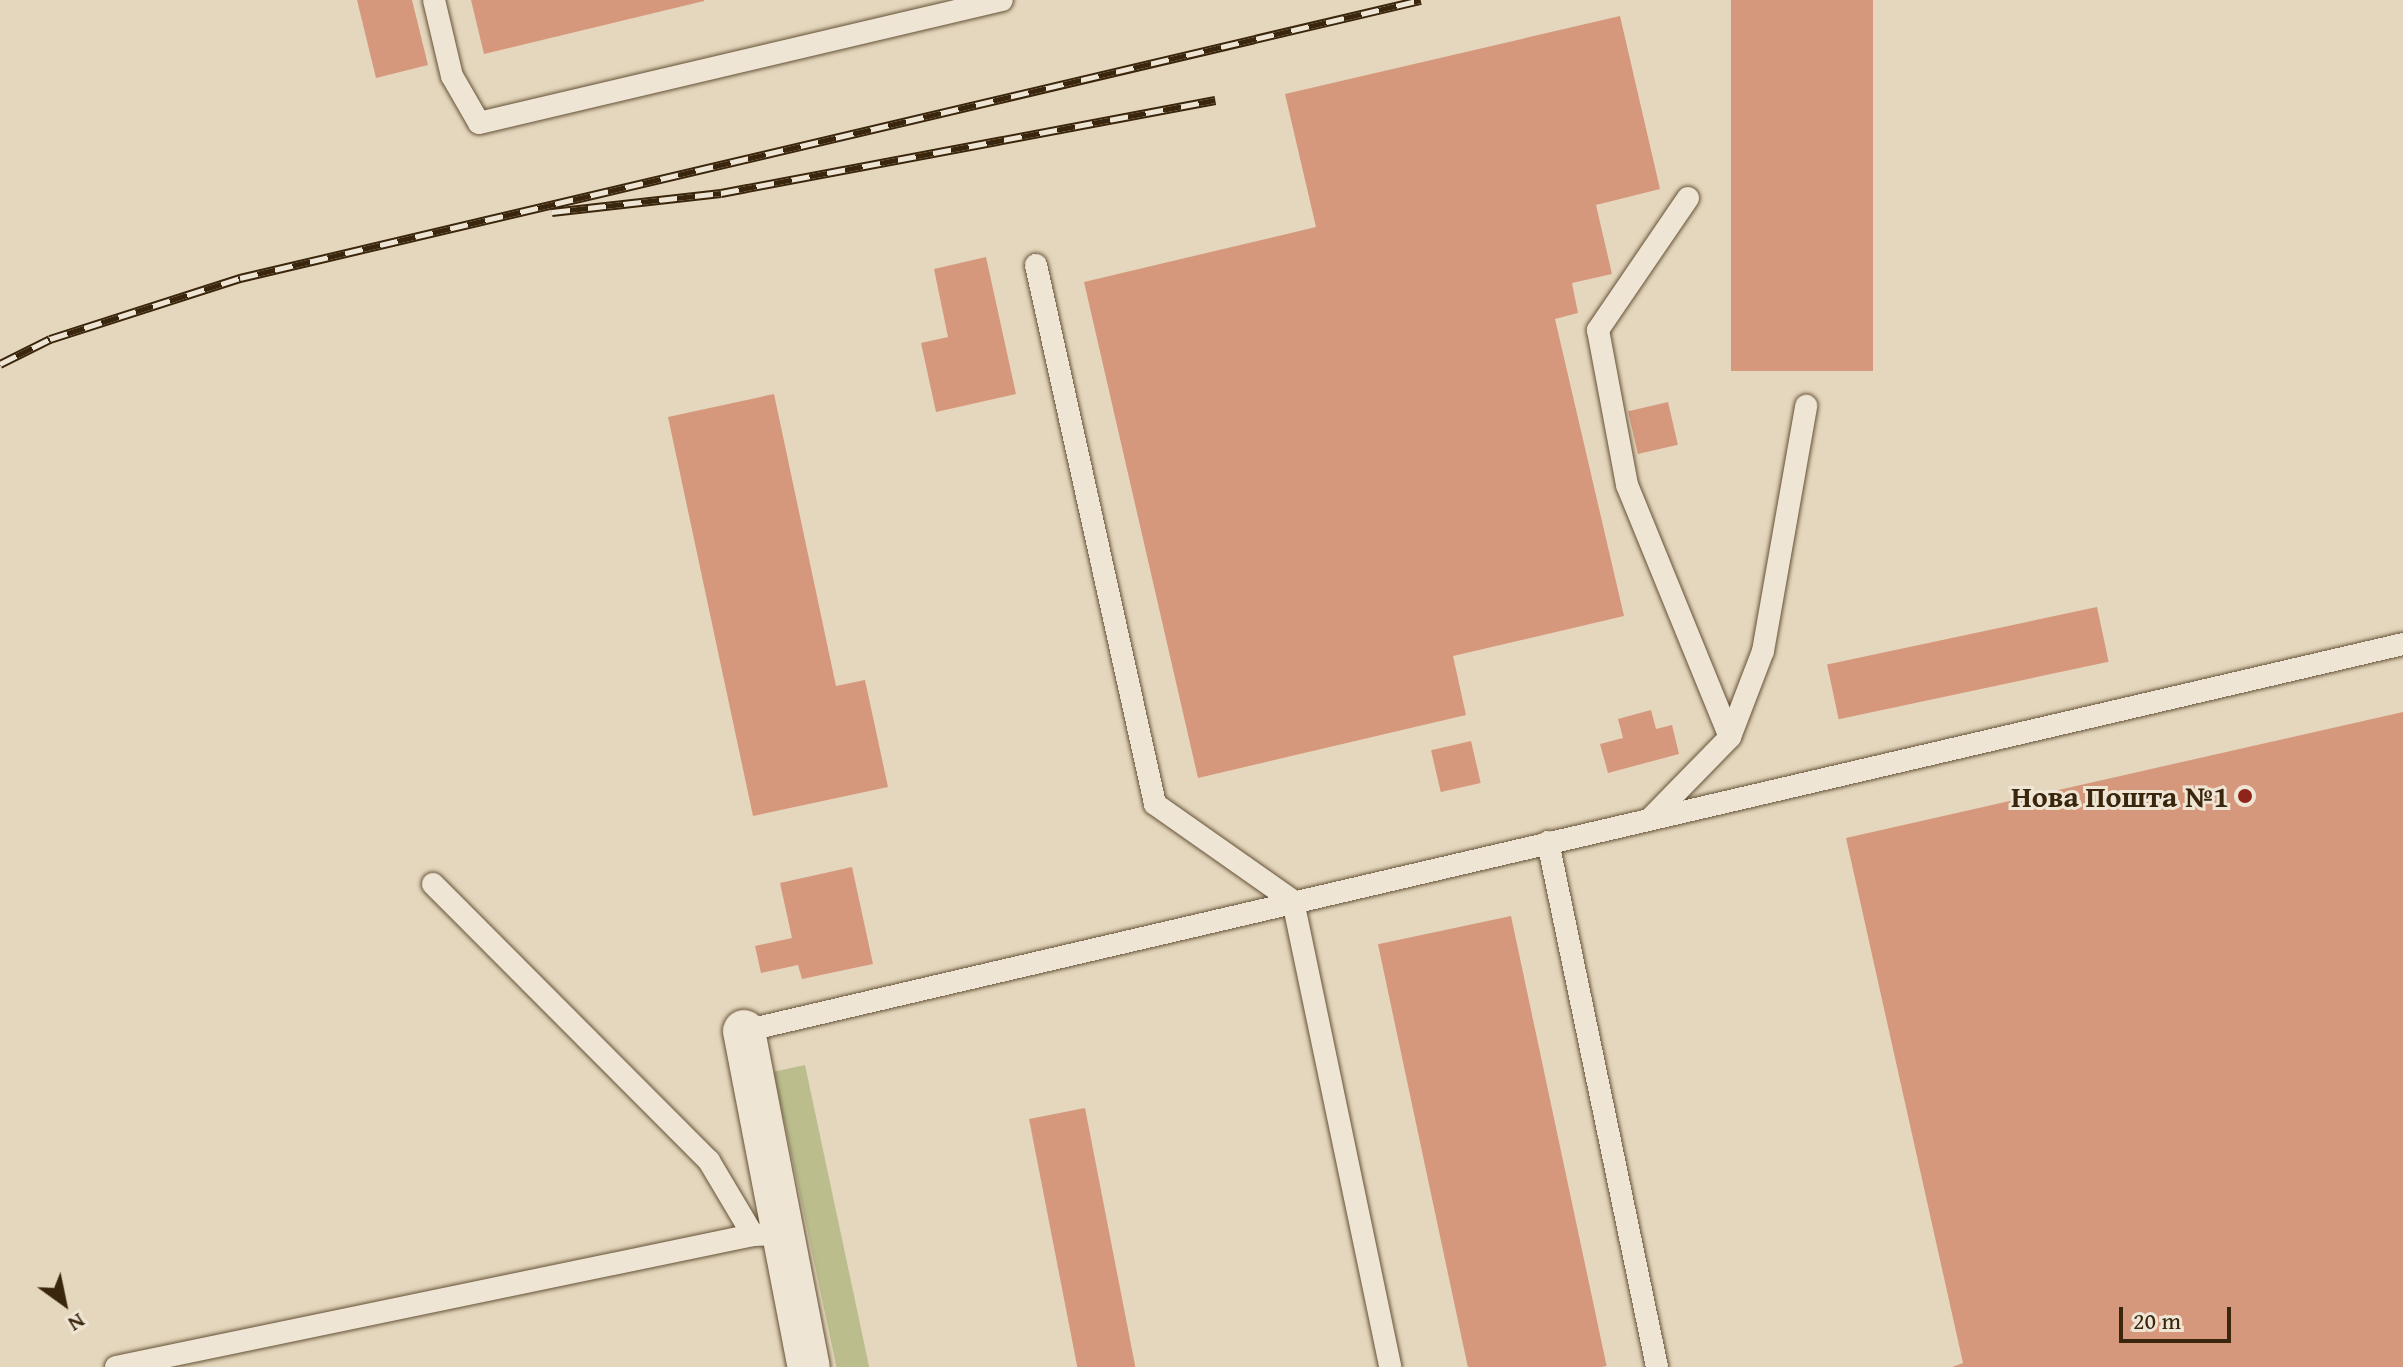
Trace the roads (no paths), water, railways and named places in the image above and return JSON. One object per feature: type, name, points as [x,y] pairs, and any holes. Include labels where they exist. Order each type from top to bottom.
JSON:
[{"type":"street","points":[[744,1031],[768,1234],[809,1367]]},
{"type":"lane","points":[[434,0],[452,76],[479,123],[1002,0]]},
{"type":"lane","points":[[1688,198],[1598,330],[1627,485],[1730,737]]},
{"type":"lane","points":[[1036,265],[1155,804],[1293,901],[1390,1367]]},
{"type":"lane","points":[[1652,818],[1730,737],[1763,651],[1806,406]]},
{"type":"lane","points":[[744,1031],[2403,644]]},
{"type":"lane","points":[[1548,842],[1657,1367]]},
{"type":"lane","points":[[116,1367],[199,1359],[768,1234],[709,1161],[433,884]]},
{"type":"railway","points":[[0,364],[50,339],[240,278],[1421,0]]},
{"type":"railway","points":[[552,212],[721,193],[1215,100]]},
{"type":"place","name":"Нова Пошта №1","points":[[2245,796]]}]
